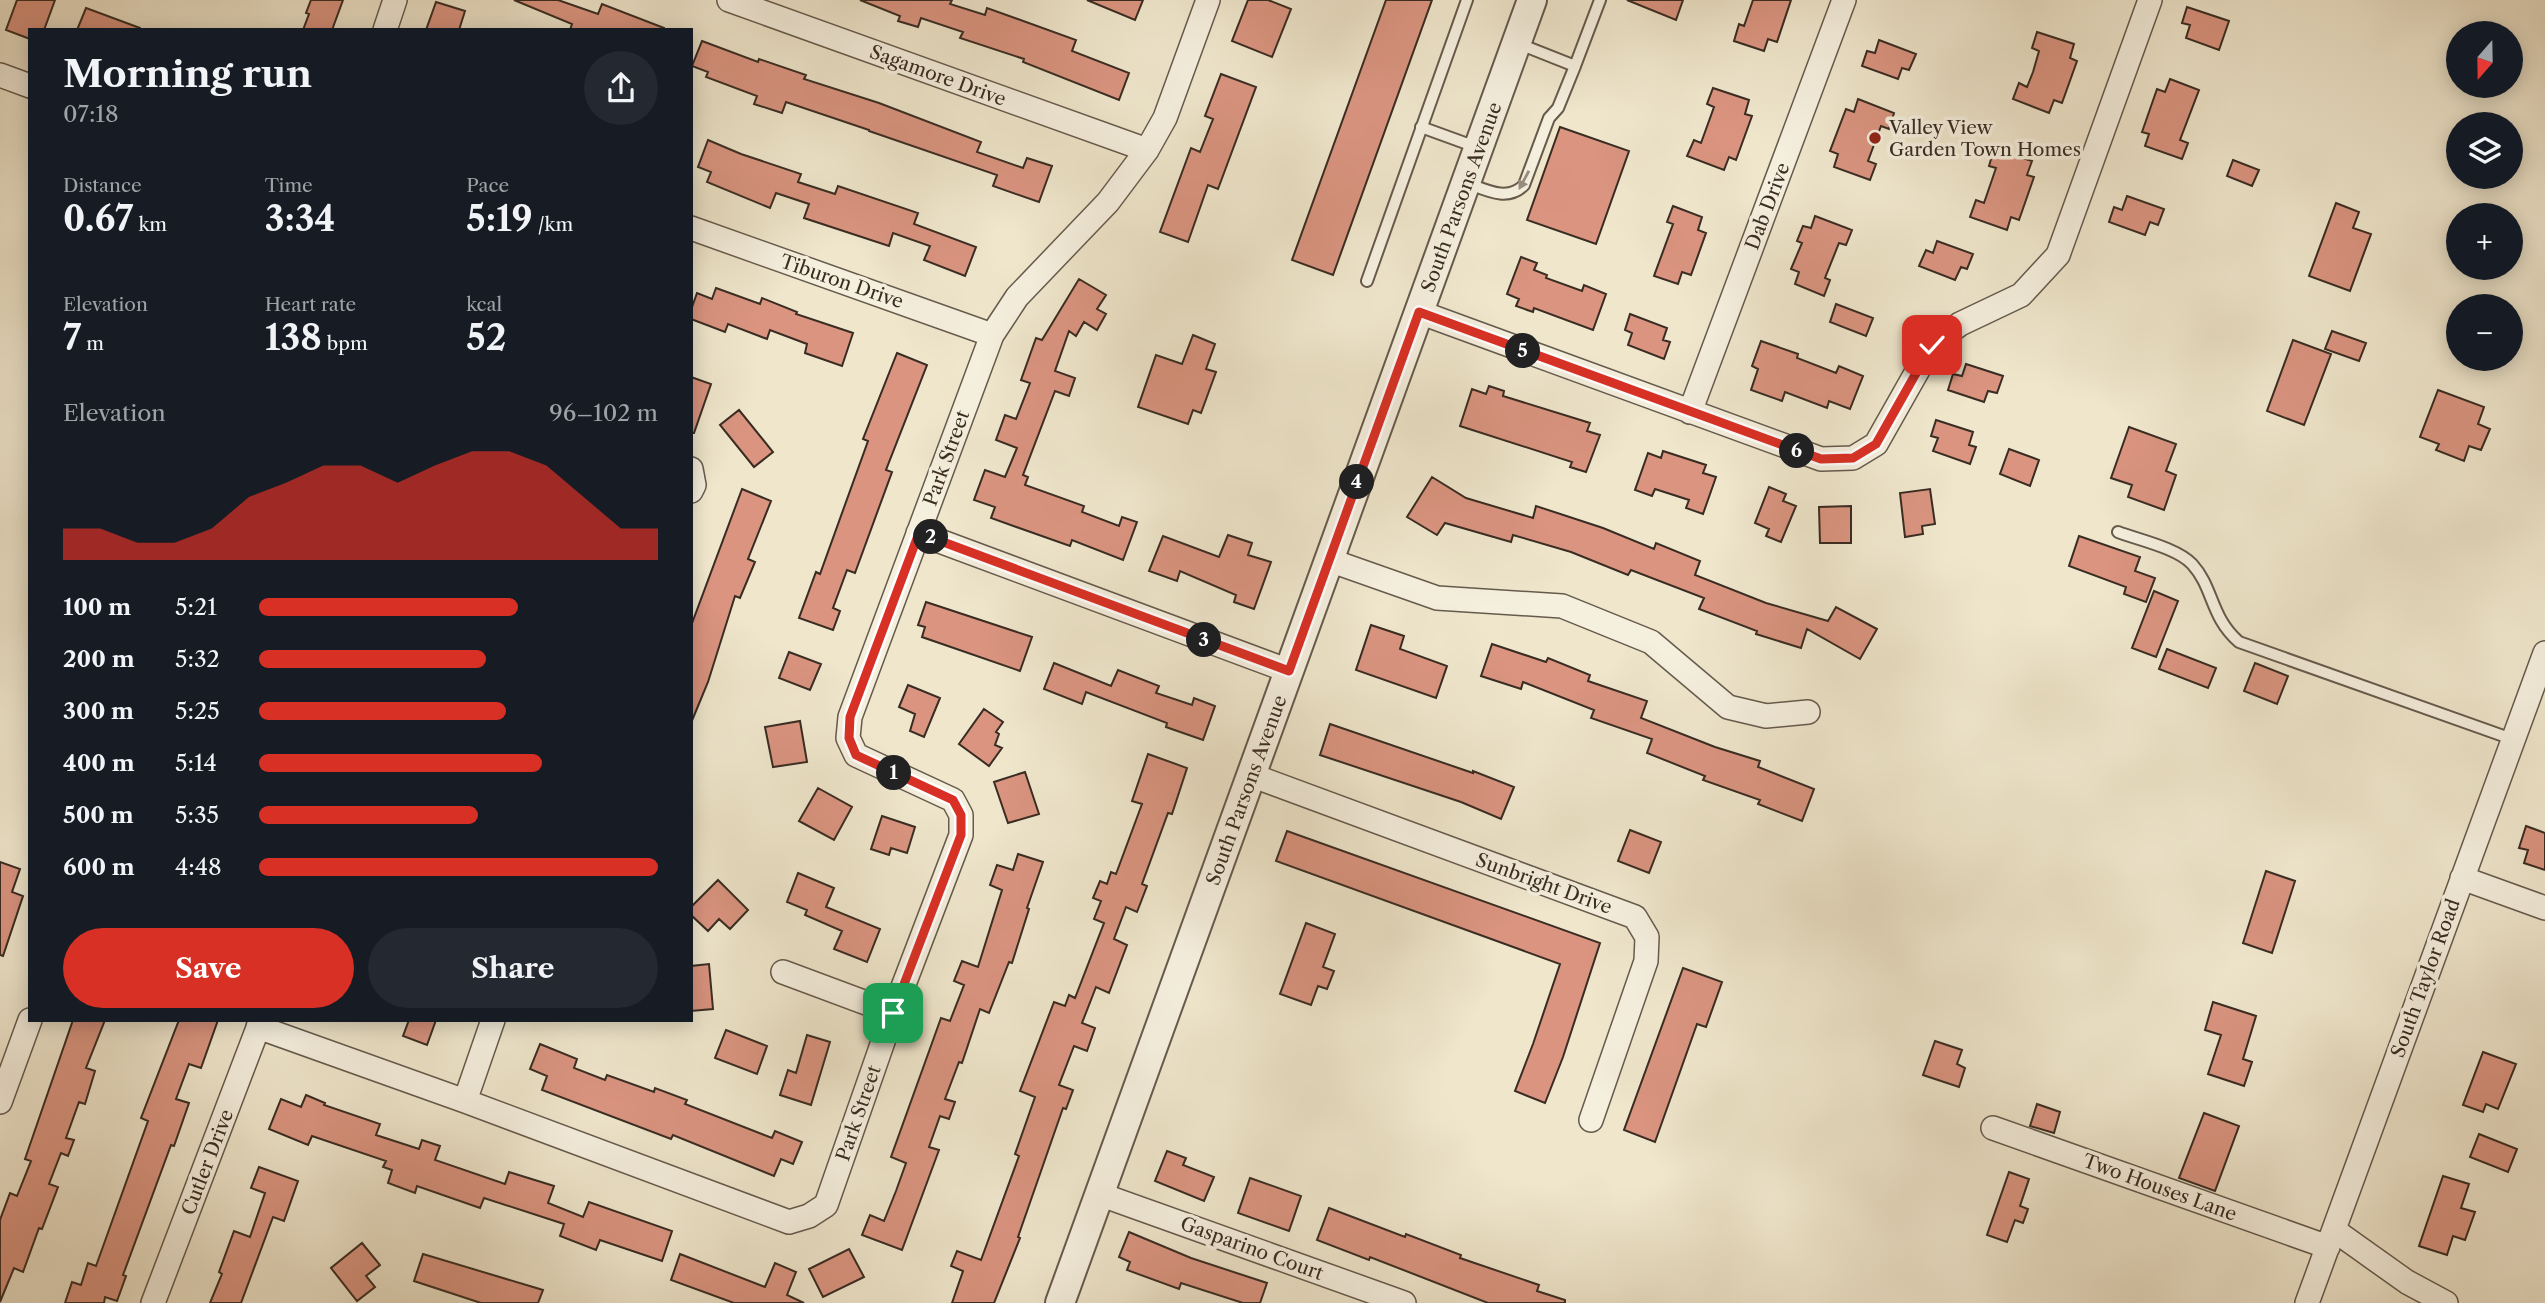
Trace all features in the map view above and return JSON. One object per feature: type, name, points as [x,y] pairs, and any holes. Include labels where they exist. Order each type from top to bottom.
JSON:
[{"type":"street","points":[[385,28],[395,0]]},
{"type":"street","name":"Sagamore Drive","points":[[729,0],[1147,150]]},
{"type":"street","name":"Park Street","points":[[259,1024],[789,1222],[809,1216],[826,1205],[893,1013],[961,835],[961,815],[953,800],[856,755],[849,738],[850,717],[992,335],[1017,297],[1108,202],[1147,150],[1165,118],[1209,0]]},
{"type":"street","name":"South Parsons Avenue","points":[[1060,1303],[1532,0]]},
{"type":"street","name":"Dab Drive","points":[[1690,412],[1844,0]]},
{"type":"street","points":[[1419,312],[1821,459],[1853,458],[1876,444],[1932,345],[1960,324],[2021,295],[2058,254],[2150,0]]},
{"type":"street","points":[[0,75],[28,85]]},
{"type":"street","name":"Tiburon Drive","points":[[693,229],[992,335]]},
{"type":"street","points":[[919,533],[1289,671]]},
{"type":"street","points":[[1329,560],[1437,598],[1562,606],[1651,642],[1728,707],[1766,716],[1808,712]]},
{"type":"street","name":"South Taylor Road","points":[[2307,1303],[2544,658]]},
{"type":"street","name":"Sunbright Drive","points":[[1251,775],[1635,917],[1647,937],[1646,961],[1591,1120]]},
{"type":"street","points":[[2462,878],[2545,908]]},
{"type":"street","points":[[783,972],[893,1013]]},
{"type":"street","points":[[0,1102],[29,1022]]},
{"type":"street","points":[[465,1101],[492,1022]]},
{"type":"street","name":"Cutler Drive","points":[[153,1303],[259,1024]]},
{"type":"street","name":"Two Houses Lane","points":[[1993,1128],[2331,1238],[2446,1303]]},
{"type":"street","name":"Gasparino Court","points":[[1099,1194],[1404,1303]]},
{"type":"lane","points":[[1367,281],[1466,0]]},
{"type":"lane","points":[[1466,183],[1505,195],[1517,192],[1524,185],[1549,118],[1558,108],[1600,0]]},
{"type":"lane","points":[[1517,43],[1575,66]]},
{"type":"lane","points":[[1421,127],[1479,148]]},
{"type":"lane","points":[[2118,532],[2180,555],[2192,564],[2201,576],[2219,620],[2227,632],[2239,642],[2512,739]]},
{"type":"building","points":[[17,0],[55,0],[45,28],[28,28],[28,38],[6,30]]},
{"type":"building","points":[[311,0],[343,0],[333,28],[304,28],[309,14],[306,13]]},
{"type":"building","points":[[514,0],[558,0],[598,14],[602,4],[664,28],[571,28],[572,24]]},
{"type":"building","points":[[860,0],[952,0],[950,4],[985,15],[987,8],[1076,40],[1072,51],[1129,73],[1119,100],[1023,62],[1024,59],[960,38],[963,32],[921,18],[918,27],[898,21],[900,16]]},
{"type":"building","points":[[1087,0],[1143,0],[1135,20]]},
{"type":"building","points":[[1248,0],[1268,0],[1291,9],[1272,57],[1232,41]]},
{"type":"building","points":[[1386,0],[1432,0],[1333,275],[1292,260]]},
{"type":"building","points":[[1627,0],[1683,0],[1676,20]]},
{"type":"building","points":[[1753,0],[1791,0],[1777,42],[1768,39],[1764,51],[1734,41],[1739,24],[1744,26]]},
{"type":"building","points":[[436,2],[465,11],[460,28],[427,28]]},
{"type":"building","points":[[2187,7],[2229,21],[2219,50],[2186,38],[2190,25],[2182,23]]},
{"type":"building","points":[[86,8],[140,28],[78,28]]},
{"type":"building","points":[[2037,32],[2074,44],[2070,58],[2077,61],[2062,103],[2054,100],[2049,113],[2013,99],[2019,83],[2027,87],[2033,72],[2039,51],[2032,48]]},
{"type":"building","points":[[1879,40],[1916,54],[1909,70],[1902,68],[1898,79],[1862,66],[1867,51],[1875,53]]},
{"type":"building","points":[[702,41],[758,62],[759,59],[806,75],[804,79],[879,103],[981,142],[977,152],[1023,168],[1027,158],[1052,166],[1039,202],[993,186],[997,175],[869,130],[786,102],[782,113],[754,104],[757,96],[706,77],[708,72],[693,66]]},
{"type":"building","points":[[1221,74],[1256,87],[1218,189],[1208,185],[1188,242],[1160,232],[1191,148],[1200,152],[1213,119],[1205,116]]},
{"type":"building","points":[[2170,79],[2199,90],[2180,140],[2188,143],[2182,159],[2145,146],[2149,134],[2142,132],[2157,89],[2165,92]]},
{"type":"building","points":[[1713,88],[1749,100],[1745,114],[1752,116],[1736,160],[1729,157],[1724,170],[1687,156],[1694,140],[1701,143],[1714,107],[1707,104]]},
{"type":"building","points":[[1858,99],[1894,113],[1889,129],[1881,126],[1868,161],[1876,164],[1870,180],[1834,167],[1838,154],[1830,151],[1846,109],[1854,112]]},
{"type":"building","points":[[1560,127],[1629,151],[1596,244],[1527,220]]},
{"type":"building","points":[[708,140],[801,174],[798,182],[835,194],[838,186],[918,213],[914,224],[976,247],[965,276],[924,260],[930,246],[893,233],[889,246],[804,218],[809,204],[776,193],[770,208],[707,182],[711,172],[698,167]]},
{"type":"building","points":[[1994,149],[2032,161],[2027,175],[2034,177],[2019,220],[2011,217],[2007,230],[1970,217],[1976,200],[1984,203],[1996,168],[1989,166]]},
{"type":"building","points":[[2233,160],[2259,170],[2252,186],[2227,176]]},
{"type":"building","points":[[2127,196],[2164,209],[2158,225],[2150,222],[2145,235],[2109,222],[2114,207],[2122,210]]},
{"type":"building","points":[[2336,203],[2359,212],[2353,228],[2371,234],[2350,291],[2309,276]]},
{"type":"building","points":[[1673,206],[1702,217],[1698,230],[1706,233],[1691,275],[1682,272],[1678,284],[1654,276],[1673,224],[1667,222]]},
{"type":"building","points":[[1815,216],[1852,230],[1846,245],[1839,243],[1825,278],[1830,280],[1824,296],[1795,284],[1799,272],[1791,269],[1802,243],[1797,241],[1803,226],[1811,228]]},
{"type":"building","points":[[1937,241],[1973,254],[1967,269],[1961,267],[1955,280],[1919,266],[1926,250],[1933,253]]},
{"type":"building","points":[[1521,257],[1537,263],[1534,270],[1547,275],[1546,278],[1582,291],[1584,285],[1606,294],[1593,330],[1534,308],[1533,312],[1516,306],[1519,299],[1507,294]]},
{"type":"building","points":[[1079,279],[1106,295],[1097,309],[1106,314],[1097,330],[1084,322],[1076,336],[1069,331],[1055,371],[1075,378],[1069,396],[1055,391],[1023,475],[1028,477],[1025,485],[1084,506],[1082,512],[1119,526],[1122,517],[1137,522],[1123,560],[1072,540],[1070,546],[991,518],[995,507],[974,500],[985,470],[1005,477],[1017,448],[996,440],[1005,415],[1016,419],[1030,383],[1021,380],[1036,338],[1042,340]]},
{"type":"building","points":[[716,288],[760,304],[762,298],[797,312],[796,314],[853,333],[842,366],[805,353],[807,344],[770,330],[767,339],[728,324],[725,332],[693,320],[693,304],[697,293],[712,299]]},
{"type":"building","points":[[1836,304],[1873,318],[1866,336],[1830,322]]},
{"type":"building","points":[[1630,314],[1667,328],[1663,340],[1670,342],[1664,359],[1628,345],[1632,333],[1625,330]]},
{"type":"building","points":[[2332,331],[2366,343],[2359,361],[2325,349]]},
{"type":"building","points":[[1193,335],[1215,344],[1206,369],[1216,372],[1201,413],[1193,410],[1188,424],[1138,407],[1156,355],[1182,364]]},
{"type":"building","points":[[2293,340],[2331,354],[2304,425],[2267,411]]},
{"type":"building","points":[[1761,341],[1798,354],[1797,358],[1836,373],[1839,366],[1863,376],[1850,409],[1829,401],[1827,408],[1785,392],[1782,401],[1751,390],[1758,369],[1752,366]]},
{"type":"building","points":[[897,353],[927,365],[886,470],[892,472],[855,573],[847,570],[833,608],[840,611],[833,630],[799,618],[816,572],[820,574],[868,441],[863,439]]},
{"type":"building","points":[[1966,364],[2003,376],[1997,393],[1988,391],[1984,402],[1948,390],[1953,374],[1962,376]]},
{"type":"building","points":[[693,378],[711,384],[693,433]]},
{"type":"building","points":[[1489,386],[1504,391],[1503,396],[1590,423],[1587,431],[1600,435],[1586,472],[1570,467],[1572,462],[1460,426],[1472,389],[1486,394]]},
{"type":"building","points":[[2438,390],[2484,407],[2478,424],[2490,429],[2481,450],[2469,446],[2464,461],[2436,450],[2439,444],[2420,437]]},
{"type":"building","points":[[739,410],[773,452],[754,467],[720,425]]},
{"type":"building","points":[[1936,420],[1973,432],[1969,445],[1976,447],[1970,464],[1933,451],[1938,438],[1931,436]]},
{"type":"building","points":[[2129,427],[2176,444],[2166,471],[2176,475],[2164,510],[2128,497],[2132,485],[2111,478]]},
{"type":"building","points":[[2009,449],[2039,460],[2030,486],[2000,474]]},
{"type":"building","points":[[1663,451],[1706,465],[1703,473],[1716,477],[1703,514],[1686,508],[1689,500],[1655,489],[1652,496],[1635,490],[1648,453],[1661,458]]},
{"type":"building","points":[[1432,477],[1466,498],[1533,518],[1536,506],[1603,528],[1654,549],[1656,543],[1700,561],[1695,575],[1766,603],[1828,621],[1836,607],[1877,629],[1860,659],[1807,629],[1801,648],[1756,634],[1757,631],[1699,609],[1704,598],[1631,570],[1628,575],[1571,552],[1513,535],[1511,542],[1445,523],[1437,535],[1407,517]]},
{"type":"building","points":[[1769,487],[1786,494],[1783,501],[1796,506],[1781,542],[1766,536],[1769,529],[1755,523]]},
{"type":"building","points":[[742,489],[771,501],[748,559],[755,562],[740,598],[735,596],[708,682],[693,718],[693,621]]},
{"type":"building","points":[[1930,489],[1935,524],[1922,526],[1923,534],[1905,537],[1900,493]]},
{"type":"building","points":[[1851,506],[1851,543],[1820,543],[1819,507]]},
{"type":"building","points":[[1228,535],[1252,543],[1248,555],[1271,562],[1254,609],[1234,602],[1236,595],[1180,571],[1177,581],[1149,571],[1163,536],[1219,557]]},
{"type":"building","points":[[2079,536],[2140,557],[2135,571],[2155,578],[2146,602],[2124,594],[2126,587],[2069,566]]},
{"type":"building","points":[[2154,591],[2178,601],[2156,657],[2132,648]]},
{"type":"building","points":[[926,602],[1032,637],[1020,671],[922,637],[925,627],[918,625]]},
{"type":"building","points":[[1371,625],[1404,636],[1400,649],[1447,666],[1436,698],[1356,670]]},
{"type":"building","points":[[1492,644],[1546,662],[1548,658],[1590,675],[1588,681],[1647,701],[1641,718],[1715,747],[1760,761],[1758,767],[1814,789],[1802,821],[1758,804],[1760,800],[1703,780],[1705,776],[1647,753],[1652,739],[1591,718],[1594,710],[1523,682],[1521,689],[1481,676]]},
{"type":"building","points":[[2167,649],[2216,668],[2208,688],[2159,669]]},
{"type":"building","points":[[789,652],[821,664],[810,690],[779,678]]},
{"type":"building","points":[[1054,663],[1111,686],[1118,670],[1159,686],[1156,693],[1192,705],[1194,698],[1215,706],[1203,740],[1086,692],[1082,704],[1044,689]]},
{"type":"building","points":[[2255,663],[2288,676],[2277,704],[2244,691]]},
{"type":"building","points":[[908,685],[940,698],[924,737],[910,731],[915,714],[899,707]]},
{"type":"building","points":[[984,709],[1003,722],[996,732],[999,734],[995,745],[1002,748],[989,766],[959,744]]},
{"type":"building","points":[[800,721],[807,762],[773,767],[765,727]]},
{"type":"building","points":[[1330,724],[1514,787],[1501,819],[1461,802],[1320,755]]},
{"type":"building","points":[[1148,754],[1187,768],[1172,814],[1168,813],[1142,884],[1147,886],[1137,912],[1126,907],[1114,939],[1127,945],[1109,993],[1096,987],[1082,1023],[1095,1028],[1087,1051],[1074,1046],[1059,1085],[1073,1090],[1066,1109],[1063,1108],[1018,1237],[1020,1238],[994,1303],[952,1303],[963,1271],[951,1266],[957,1251],[981,1260],[1019,1156],[1015,1154],[1035,1097],[1020,1091],[1054,1002],[1065,1006],[1069,995],[1075,998],[1104,923],[1094,919],[1101,901],[1093,898],[1100,881],[1107,884],[1111,872],[1116,874],[1142,804],[1132,801]]},
{"type":"building","points":[[1025,772],[1039,814],[1008,823],[994,782]]},
{"type":"building","points":[[818,788],[852,807],[834,840],[799,821]]},
{"type":"building","points":[[882,816],[915,827],[907,853],[891,848],[889,855],[871,849]]},
{"type":"building","points":[[2526,826],[2545,833],[2545,870],[2524,863],[2528,850],[2519,848]]},
{"type":"building","points":[[1630,830],[1661,842],[1649,873],[1618,861]]},
{"type":"building","points":[[1287,831],[1600,943],[1545,1103],[1515,1091],[1560,964],[1276,861]]},
{"type":"building","points":[[1018,854],[1043,862],[1012,963],[1009,962],[989,1013],[980,1009],[962,1063],[959,1062],[945,1099],[955,1102],[949,1119],[940,1116],[929,1147],[939,1150],[902,1250],[862,1235],[870,1215],[884,1221],[896,1191],[906,1163],[891,1157],[941,1018],[950,1021],[964,985],[954,981],[962,961],[978,967],[1002,890],[990,885],[997,865],[1013,870]]},
{"type":"building","points":[[0,862],[20,869],[12,892],[23,896],[3,956],[0,955]]},
{"type":"building","points":[[2266,871],[2295,881],[2272,953],[2243,943]]},
{"type":"building","points":[[798,873],[834,888],[826,907],[880,929],[867,962],[834,949],[842,931],[805,915],[807,910],[787,902]]},
{"type":"building","points":[[718,880],[748,910],[730,929],[719,919],[708,931],[693,917],[693,905]]},
{"type":"building","points":[[1306,923],[1335,934],[1323,967],[1334,971],[1327,989],[1318,986],[1311,1005],[1280,994]]},
{"type":"building","points":[[709,964],[713,1009],[693,1011],[693,966]]},
{"type":"building","points":[[1683,968],[1722,982],[1706,1027],[1697,1024],[1655,1142],[1624,1130]]},
{"type":"building","points":[[2213,1002],[2256,1016],[2243,1059],[2252,1062],[2244,1086],[2208,1074],[2221,1035],[2205,1030]]},
{"type":"building","points":[[72,1022],[104,1022],[86,1068],[95,1071],[85,1104],[79,1102],[66,1138],[74,1140],[68,1156],[61,1153],[49,1184],[58,1187],[23,1272],[14,1268],[0,1302],[0,1220],[10,1193],[17,1196],[31,1161],[25,1159]]},
{"type":"building","points":[[178,1022],[217,1022],[201,1068],[189,1064],[176,1099],[189,1103],[123,1275],[126,1276],[117,1301],[105,1297],[104,1303],[65,1303],[72,1282],[81,1285],[88,1263],[96,1266],[148,1121],[141,1118]]},
{"type":"building","points":[[408,1022],[435,1022],[427,1045],[403,1036]]},
{"type":"building","points":[[726,1030],[767,1046],[757,1074],[715,1058]]},
{"type":"building","points":[[807,1035],[830,1042],[811,1105],[780,1095],[788,1070],[796,1073]]},
{"type":"building","points":[[1935,1041],[1962,1050],[1957,1064],[1965,1068],[1959,1087],[1923,1075]]},
{"type":"building","points":[[540,1044],[577,1059],[574,1068],[605,1080],[607,1075],[654,1092],[655,1088],[687,1100],[685,1104],[772,1138],[775,1131],[802,1142],[793,1164],[781,1159],[774,1176],[673,1135],[671,1139],[542,1090],[547,1076],[530,1069]]},
{"type":"building","points":[[2483,1052],[2516,1064],[2498,1109],[2486,1104],[2483,1112],[2463,1105]]},
{"type":"building","points":[[306,1095],[325,1103],[324,1105],[380,1124],[376,1135],[419,1149],[422,1140],[440,1146],[435,1160],[505,1184],[509,1172],[554,1186],[548,1203],[583,1217],[589,1202],[672,1231],[662,1261],[600,1240],[596,1250],[560,1236],[564,1224],[484,1198],[480,1208],[417,1186],[415,1193],[388,1183],[392,1170],[383,1167],[386,1161],[312,1136],[308,1145],[269,1129],[281,1099],[301,1107]]},
{"type":"building","points":[[2037,1104],[2060,1112],[2054,1133],[2030,1126]]},
{"type":"building","points":[[2204,1113],[2239,1126],[2215,1191],[2179,1178]]},
{"type":"building","points":[[2479,1134],[2517,1149],[2508,1172],[2470,1157]]},
{"type":"building","points":[[1167,1151],[1186,1158],[1183,1165],[1214,1177],[1204,1201],[1155,1181]]},
{"type":"building","points":[[259,1167],[298,1181],[284,1221],[273,1217],[241,1303],[210,1303],[222,1274],[219,1272],[234,1231],[250,1237],[265,1193],[251,1188]]},
{"type":"building","points":[[2009,1172],[2029,1179],[2020,1206],[2028,1209],[2023,1223],[2015,1220],[2007,1242],[1987,1235]]},
{"type":"building","points":[[2443,1176],[2469,1184],[2461,1208],[2475,1212],[2465,1240],[2453,1236],[2447,1255],[2419,1246]]},
{"type":"building","points":[[1250,1178],[1301,1196],[1289,1231],[1238,1213]]},
{"type":"building","points":[[1329,1208],[1539,1285],[1537,1291],[1565,1300],[1565,1303],[1488,1303],[1370,1257],[1369,1260],[1317,1240]]},
{"type":"building","points":[[1129,1232],[1191,1258],[1267,1283],[1260,1303],[1243,1303],[1181,1283],[1179,1289],[1127,1270],[1130,1262],[1119,1257]]},
{"type":"building","points":[[362,1243],[380,1265],[366,1276],[375,1287],[357,1301],[331,1268]]},
{"type":"building","points":[[849,1249],[864,1277],[823,1297],[809,1269]]},
{"type":"building","points":[[423,1254],[543,1290],[538,1303],[481,1303],[414,1281]]},
{"type":"building","points":[[680,1254],[765,1287],[775,1263],[796,1272],[787,1295],[804,1303],[734,1303],[671,1280]]},
{"type":"place","name":"Valley View Garden Town Homes","points":[[1875,138]]},
{"type":"route","points":[[893,1013],[961,835],[961,815],[953,800],[856,755],[849,738],[850,717],[919,533],[1289,671],[1419,312],[1821,459],[1853,458],[1876,444],[1932,345]]}]
